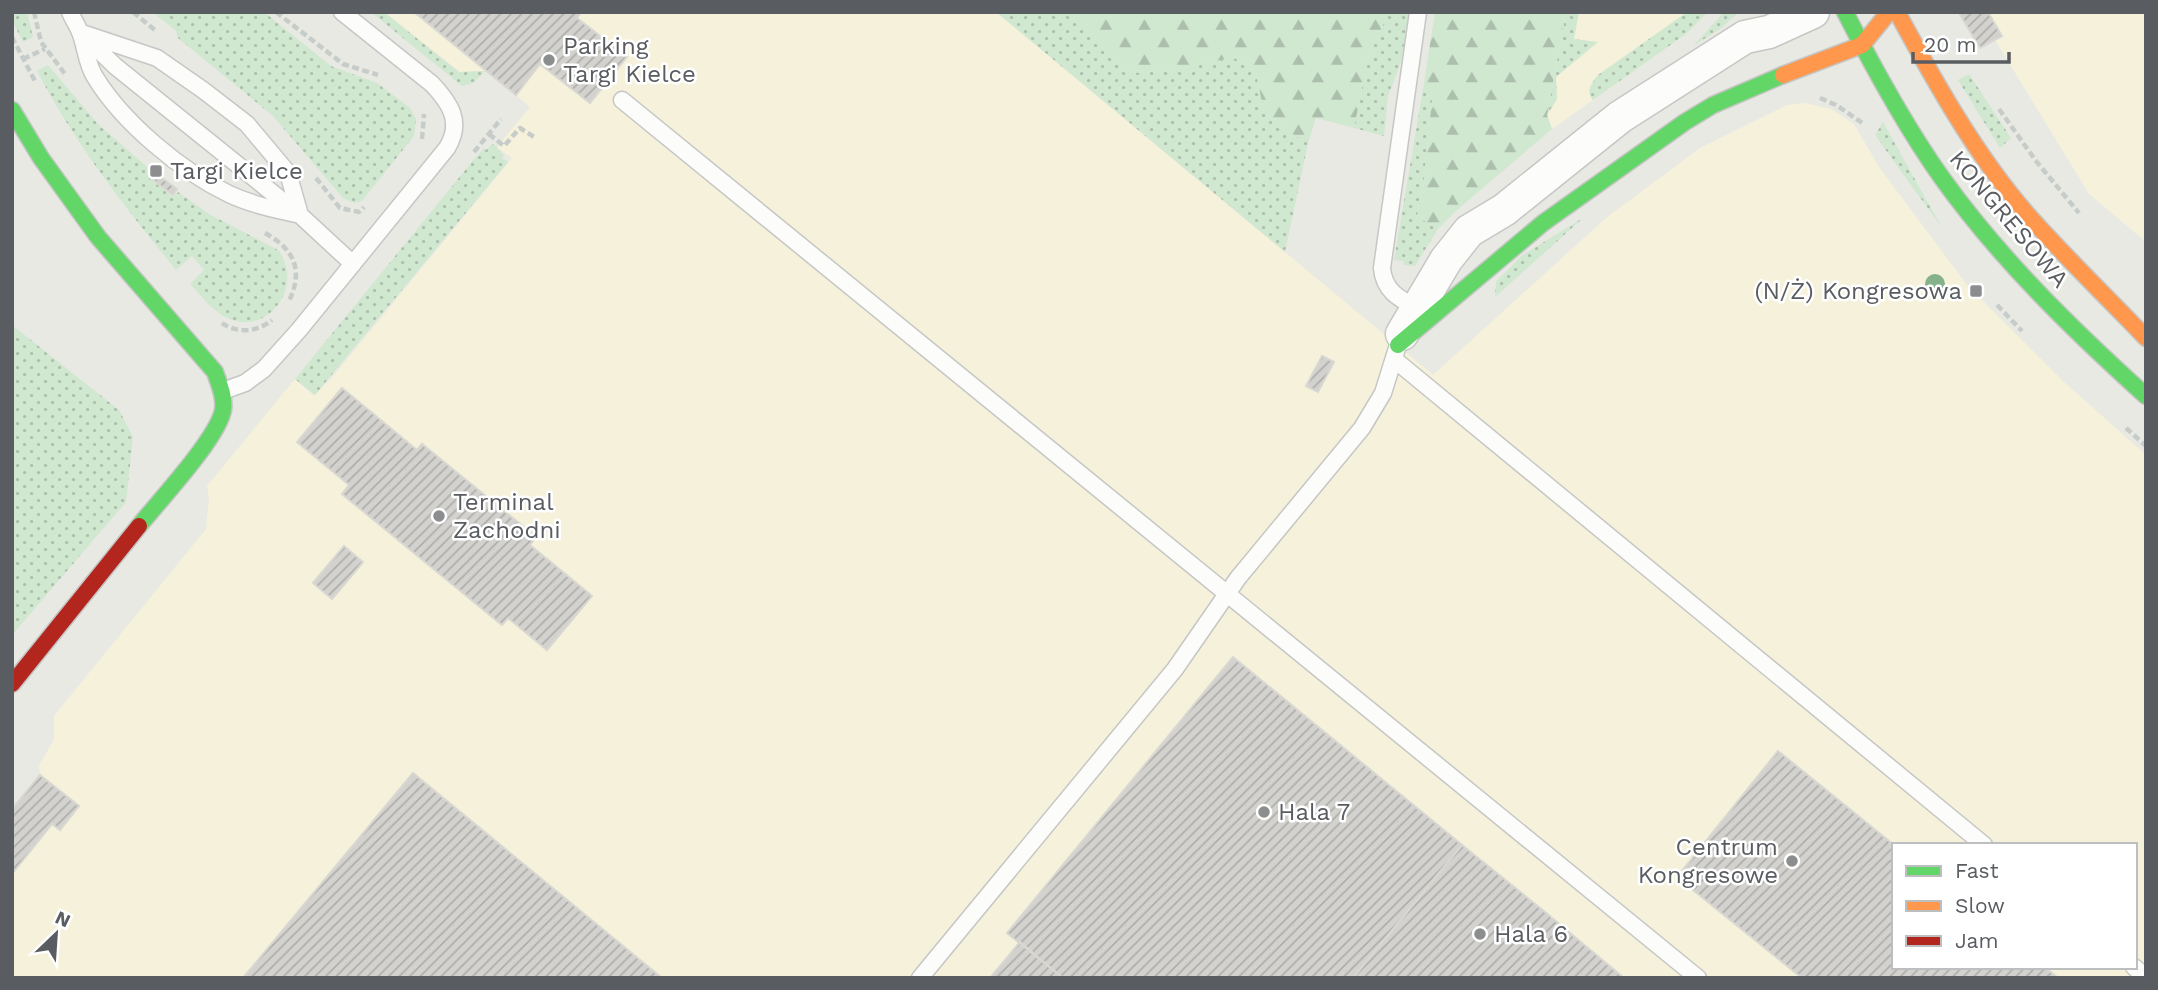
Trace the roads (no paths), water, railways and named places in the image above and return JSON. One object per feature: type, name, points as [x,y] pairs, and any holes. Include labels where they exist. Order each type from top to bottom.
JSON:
[{"type":"street","points":[[1426,313],[1446,260],[1469,231],[1504,210],[1620,117],[1752,25],[1769,32],[1813,12]]},
{"type":"street","name":"KONGRESOWA","points":[[1845,12],[1895,103],[1941,177],[1975,222],[2059,315],[2146,396]]},
{"type":"street","points":[[1396,353],[1407,324],[1426,313],[1543,223],[1685,122],[1781,75],[1862,45],[1889,12]]},
{"type":"street","name":"KONGRESOWA","points":[[1897,12],[1934,81],[2012,195],[2146,338]]},
{"type":"street","points":[[12,110],[41,159],[98,237],[215,372],[223,391],[224,410],[202,448],[12,684]]},
{"type":"lane","points":[[70,12],[80,32],[86,60],[96,79],[141,132],[208,182],[230,194],[264,207],[300,215]]},
{"type":"lane","points":[[223,391],[245,383],[264,369],[447,148],[454,134],[456,123],[452,109],[432,84],[342,12]]},
{"type":"lane","points":[[1418,12],[1382,268],[1387,288],[1426,313]]},
{"type":"lane","points":[[80,32],[115,66],[300,215],[353,264]]},
{"type":"lane","points":[[80,32],[157,58],[247,124],[288,173],[300,215]]},
{"type":"lane","points":[[622,100],[1698,978]]},
{"type":"lane","points":[[920,978],[1175,669],[1227,593],[1362,428],[1383,393],[1396,353],[1982,843]]},
{"type":"place","name":"Parking Targi Kielce","points":[[549,60]]},
{"type":"place","name":"Targi Kielce","points":[[156,171]]},
{"type":"place","name":"(N/Ż) Kongresowa","points":[[1976,291]]},
{"type":"place","name":"Terminal Zachodni","points":[[439,516]]},
{"type":"place","name":"Hala 7","points":[[1264,812]]},
{"type":"place","name":"Centrum Kongresowe","points":[[1792,861]]},
{"type":"place","name":"Hala 6","points":[[1480,934]]}]
